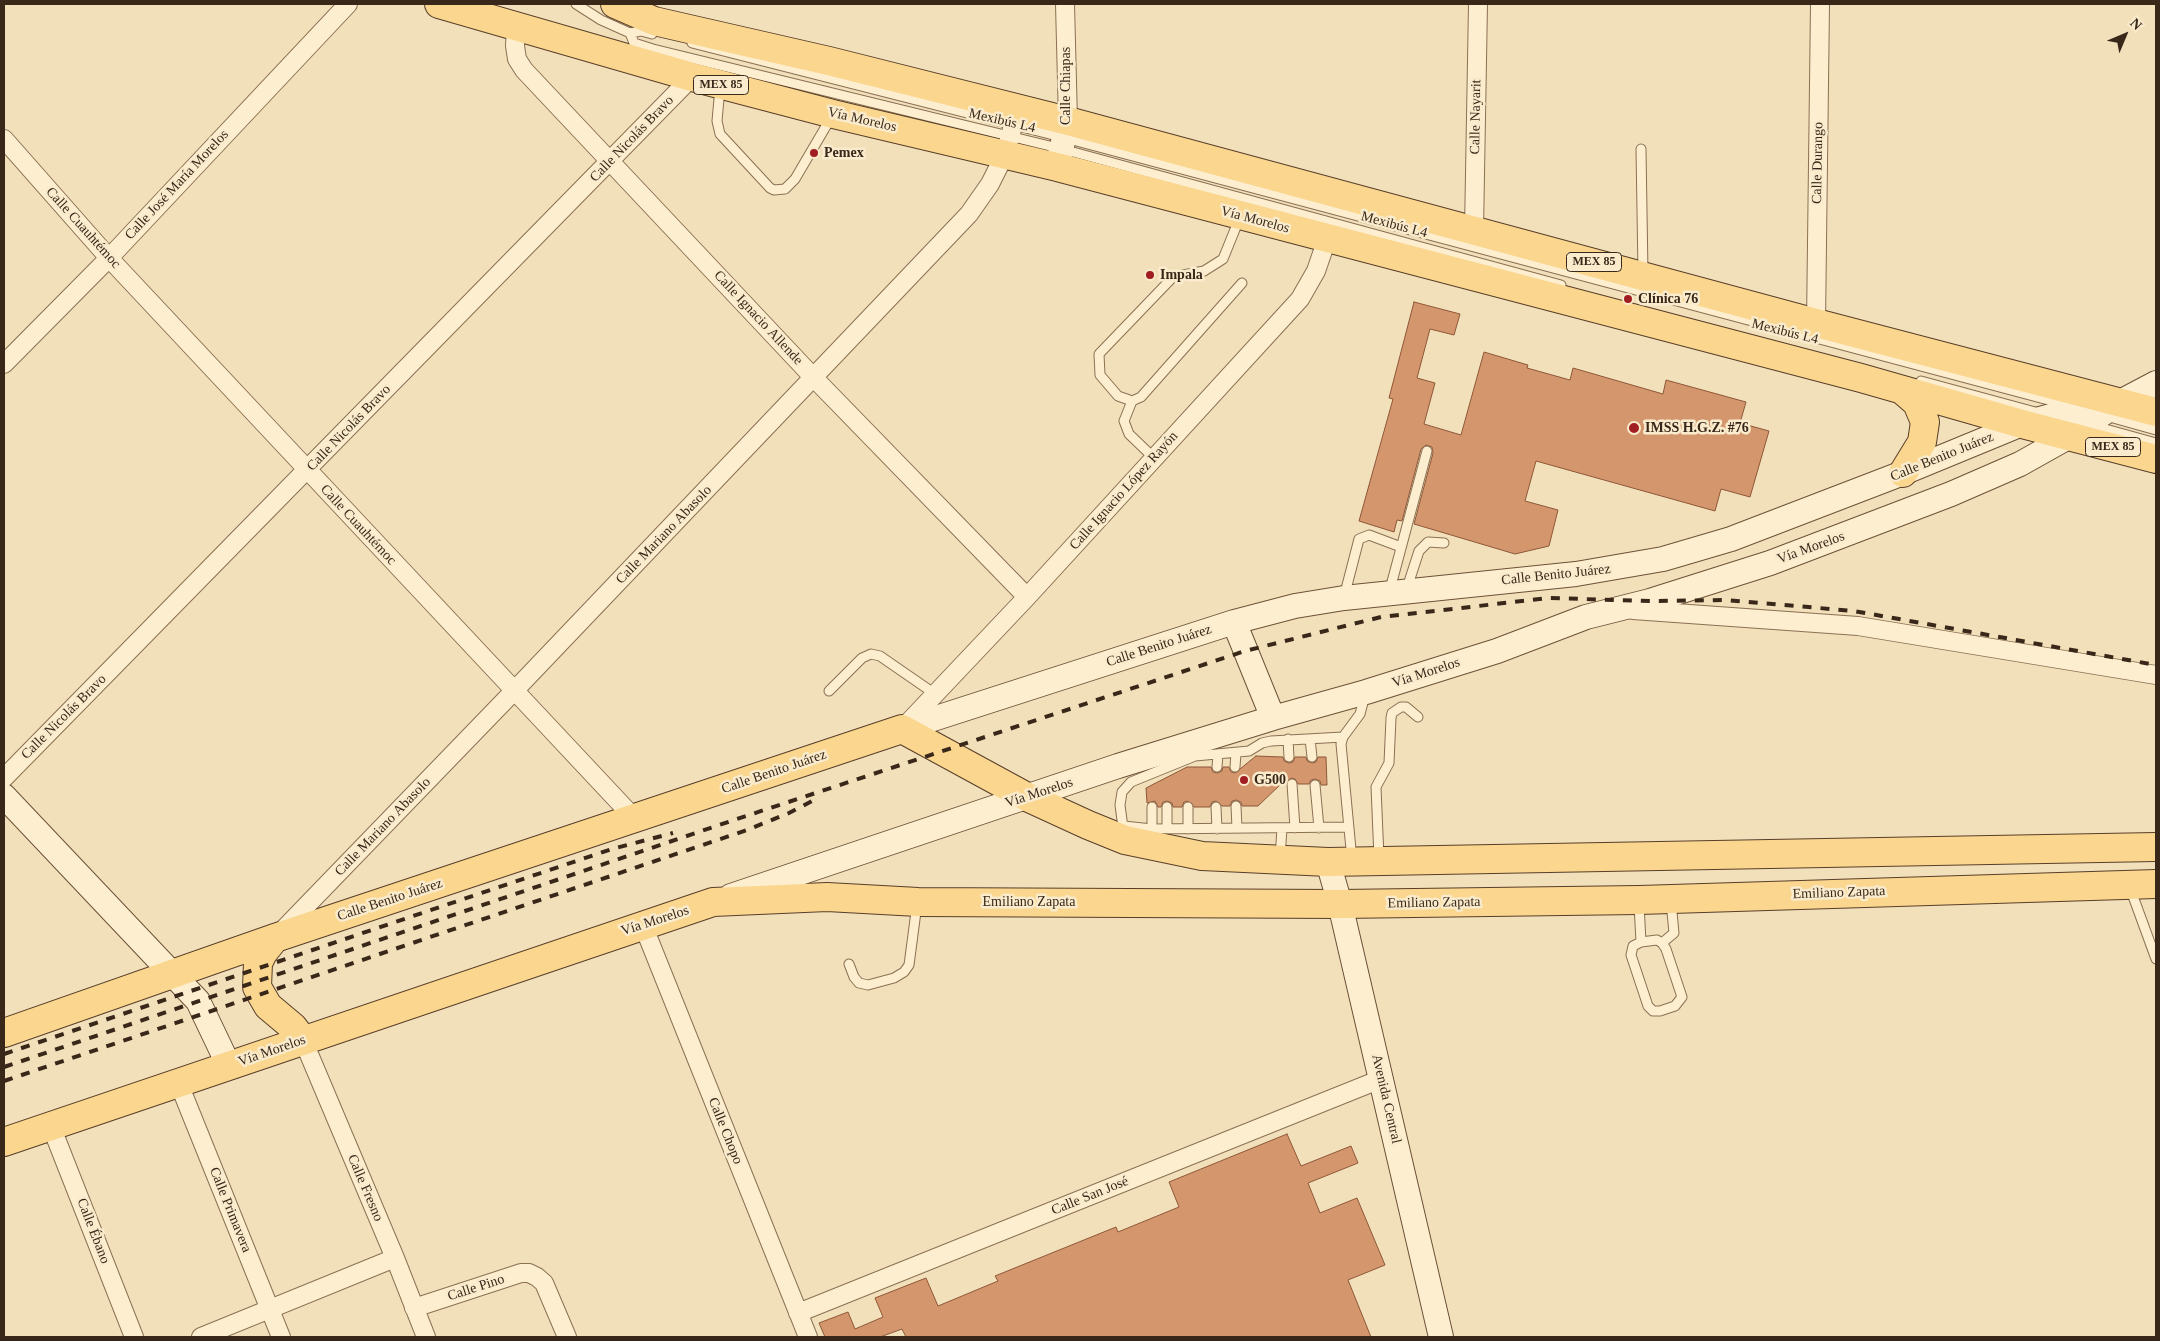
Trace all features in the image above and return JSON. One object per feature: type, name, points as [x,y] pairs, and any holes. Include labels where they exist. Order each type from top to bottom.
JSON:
[{"type":"main road","name":"Vía Morelos","points":[[440,4],[692,77],[833,114],[1011,131],[1063,144],[1240,216],[1905,384],[2022,424],[2156,412]]},
{"type":"main road","name":"Vía Morelos","points":[[615,4],[654,21],[1011,131],[1063,144],[1474,230],[1816,323],[2092,417],[2156,459]]},
{"type":"main road","name":"Calle Benito Juárez","points":[[4,1033],[275,938],[902,729],[1234,622],[1296,606],[1344,598],[1576,574],[1663,560],[1731,539],[1903,474],[2022,424],[2049,415],[2092,417],[2156,383]]},
{"type":"main road","points":[[1903,474],[1922,442],[1925,422],[1918,403],[1905,384]]},
{"type":"main road","name":"Vía Morelos","points":[[4,1142],[1027,796],[1145,770],[1279,731],[1366,692],[1497,651],[1586,617],[1620,609],[1761,566],[1822,545],[1951,494],[2020,464],[2092,417]]},
{"type":"main road","points":[[1234,622],[1279,731]]},
{"type":"main road","points":[[902,729],[1027,796],[1088,826],[1124,833],[1202,856],[1340,862],[2156,847]]},
{"type":"main road","points":[[4,796],[198,1001],[229,1066]]},
{"type":"main road","name":"Avenida Central","points":[[1340,862],[1340,904],[1441,1337]]},
{"type":"main road","name":"Emiliano Zapata","points":[[712,902],[827,897],[918,902],[1340,904],[1639,900],[2156,884]]},
{"type":"main road","points":[[275,938],[258,963],[257,987],[268,1006],[293,1027],[303,1040]]},
{"type":"street","name":"Calle José María Morelos","points":[[4,364],[109,258],[348,4]]},
{"type":"street","name":"Calle Chiapas","points":[[1063,144],[1065,4]]},
{"type":"street","name":"Calle Nayarit","points":[[1474,230],[1478,4]]},
{"type":"street","name":"Calle Durango","points":[[1816,323],[1820,4]]},
{"type":"street","name":"Calle Ignacio Allende","points":[[516,26],[515,46],[517,59],[524,70],[814,378],[1027,597]]},
{"type":"street","name":"Calle Nicolás Bravo","points":[[4,778],[692,77]]},
{"type":"street","name":"Calle Mariano Abasolo","points":[[275,938],[514,691],[969,214],[990,184],[1011,131]]},
{"type":"street","name":"Calle Cuauhtémoc","points":[[4,139],[109,258],[635,819]]},
{"type":"street","name":"Calle Ignacio López Rayón","points":[[902,729],[1027,597],[1300,299],[1316,270],[1327,239]]},
{"type":"street","points":[[1620,609],[1858,626],[2156,675]]},
{"type":"street","name":"Calle Chopo","points":[[643,925],[808,1337]]},
{"type":"street","name":"Calle Fresno","points":[[303,1040],[395,1258],[426,1337]]},
{"type":"street","name":"Calle San José","points":[[798,1313],[1381,1079]]},
{"type":"street","name":"Calle Primavera","points":[[179,1084],[281,1337]]},
{"type":"street","name":"Calle Ébano","points":[[51,1126],[134,1337]]},
{"type":"street","points":[[201,1337],[395,1258]]},
{"type":"street","name":"Calle Pino","points":[[414,1308],[529,1273],[537,1277],[548,1291],[567,1337]]},
{"type":"lane","name":"Mexibús L4","points":[[576,4],[601,20],[630,33],[641,31],[660,36]]},
{"type":"lane","name":"Mexibús L4","points":[[630,33],[634,43],[653,49],[1011,131]]},
{"type":"lane","name":"Mexibús L4","points":[[679,40],[1011,131]]},
{"type":"lane","points":[[720,84],[716,121],[720,134],[774,190],[785,189],[795,179],[833,114]]},
{"type":"lane","name":"Mexibús L4","points":[[1063,144],[1574,289]]},
{"type":"lane","name":"Mexibús L4","points":[[1063,144],[2092,417],[2156,430]]},
{"type":"lane","points":[[1641,148],[1643,276]]},
{"type":"lane","points":[[1132,401],[1118,396],[1100,375],[1100,354],[1173,277],[1204,271],[1223,258],[1240,216]]},
{"type":"lane","points":[[1154,458],[1129,434],[1124,422],[1132,401],[1140,397],[1242,283]]},
{"type":"lane","points":[[1905,384],[2049,415]]},
{"type":"lane","name":"Mexibús L4","points":[[2092,417],[2156,443]]},
{"type":"lane","points":[[1397,592],[1401,547],[1427,452]]},
{"type":"lane","points":[[1344,598],[1359,539],[1369,535],[1401,547]]},
{"type":"lane","points":[[1397,592],[1419,551],[1428,542],[1444,543]]},
{"type":"lane","points":[[829,691],[862,658],[870,654],[880,656],[935,694]]},
{"type":"lane","points":[[1340,862],[1348,827],[1341,744],[1343,737],[1360,714],[1366,692]]},
{"type":"lane","points":[[1379,861],[1376,788],[1389,762],[1392,712],[1400,707],[1406,707],[1418,717]]},
{"type":"lane","points":[[1343,737],[1310,739],[1279,731],[1249,751],[1195,756],[1168,772],[1145,770],[1122,792],[1120,805],[1124,833],[1152,829],[1348,827]]},
{"type":"lane","points":[[1279,731],[1289,757]]},
{"type":"lane","points":[[1310,739],[1312,757]]},
{"type":"lane","points":[[1234,767],[1236,753]]},
{"type":"lane","points":[[1218,755],[1218,767]]},
{"type":"lane","points":[[1194,767],[1195,756]]},
{"type":"lane","points":[[1145,770],[1151,785]]},
{"type":"lane","points":[[1292,784],[1295,828]]},
{"type":"lane","points":[[1315,785],[1320,828]]},
{"type":"lane","points":[[1236,806],[1237,828]]},
{"type":"lane","points":[[1152,807],[1152,829]]},
{"type":"lane","points":[[1167,807],[1167,829]]},
{"type":"lane","points":[[1188,807],[1188,829]]},
{"type":"lane","points":[[1216,807],[1217,829]]},
{"type":"lane","points":[[1280,860],[1282,828]]},
{"type":"lane","points":[[2128,884],[2156,959]]},
{"type":"lane","points":[[1662,943],[1674,933],[1670,899]]},
{"type":"lane","points":[[1639,900],[1641,942]]},
{"type":"lane","points":[[849,964],[854,977],[859,983],[868,985],[894,978],[904,972],[909,964],[918,902]]},
{"type":"lane","points":[[1657,940],[1662,943],[1666,949],[1682,997],[1675,1006],[1660,1011],[1653,1011],[1648,1006],[1631,955],[1633,946],[1641,942],[1657,940]]},
{"type":"building","points":[[1414,302],[1460,314],[1454,335],[1430,329],[1417,378],[1435,383],[1424,424],[1461,435],[1484,352],[1528,365],[1527,368],[1570,380],[1573,368],[1663,394],[1666,380],[1746,402],[1740,423],[1769,431],[1750,497],[1721,489],[1715,511],[1536,461],[1525,501],[1558,510],[1549,546],[1515,554],[1414,524],[1433,453],[1432,447],[1426,445],[1421,449],[1402,521],[1397,520],[1394,532],[1359,521],[1393,399],[1389,398]]},
{"type":"building","name":"G500","points":[[1256,756],[1283,757],[1284,761],[1289,763],[1293,762],[1295,757],[1306,757],[1307,761],[1312,763],[1316,762],[1318,757],[1326,757],[1327,785],[1321,785],[1320,781],[1315,779],[1311,780],[1309,784],[1298,784],[1295,779],[1291,778],[1286,784],[1282,783],[1258,806],[1242,806],[1241,802],[1236,800],[1232,801],[1230,806],[1222,806],[1216,801],[1212,802],[1210,807],[1194,807],[1188,801],[1184,802],[1182,807],[1173,807],[1172,803],[1167,801],[1163,802],[1161,807],[1158,807],[1155,801],[1147,803],[1146,788],[1187,767],[1211,767],[1213,772],[1217,773],[1222,771],[1223,767],[1229,767],[1231,772],[1235,773]]},
{"type":"building","points":[[1287,1134],[1301,1166],[1351,1146],[1358,1163],[1308,1183],[1320,1213],[1357,1198],[1385,1265],[1348,1280],[1371,1337],[906,1337],[902,1329],[880,1337],[825,1337],[819,1323],[848,1312],[855,1329],[883,1317],[875,1298],[926,1278],[938,1306],[998,1281],[995,1276],[1116,1227],[1118,1232],[1179,1207],[1169,1182]]},
{"type":"railway","points":[[4,1067],[734,820],[1245,651],[1381,617],[1549,598],[1650,601],[1726,600],[1854,611],[2156,665]]},
{"type":"railway","points":[[4,1081],[747,830],[789,813],[816,799]]},
{"type":"railway","points":[[4,1054],[612,849],[673,833]]},
{"type":"place","name":"Pemex","points":[[814,153]]},
{"type":"place","name":"Impala","points":[[1150,275]]},
{"type":"place","name":"Clínica 76","points":[[1628,299]]},
{"type":"place","name":"IMSS H.G.Z. #76","points":[[1634,428]]},
{"type":"place","name":"G500","points":[[1244,780]]}]
